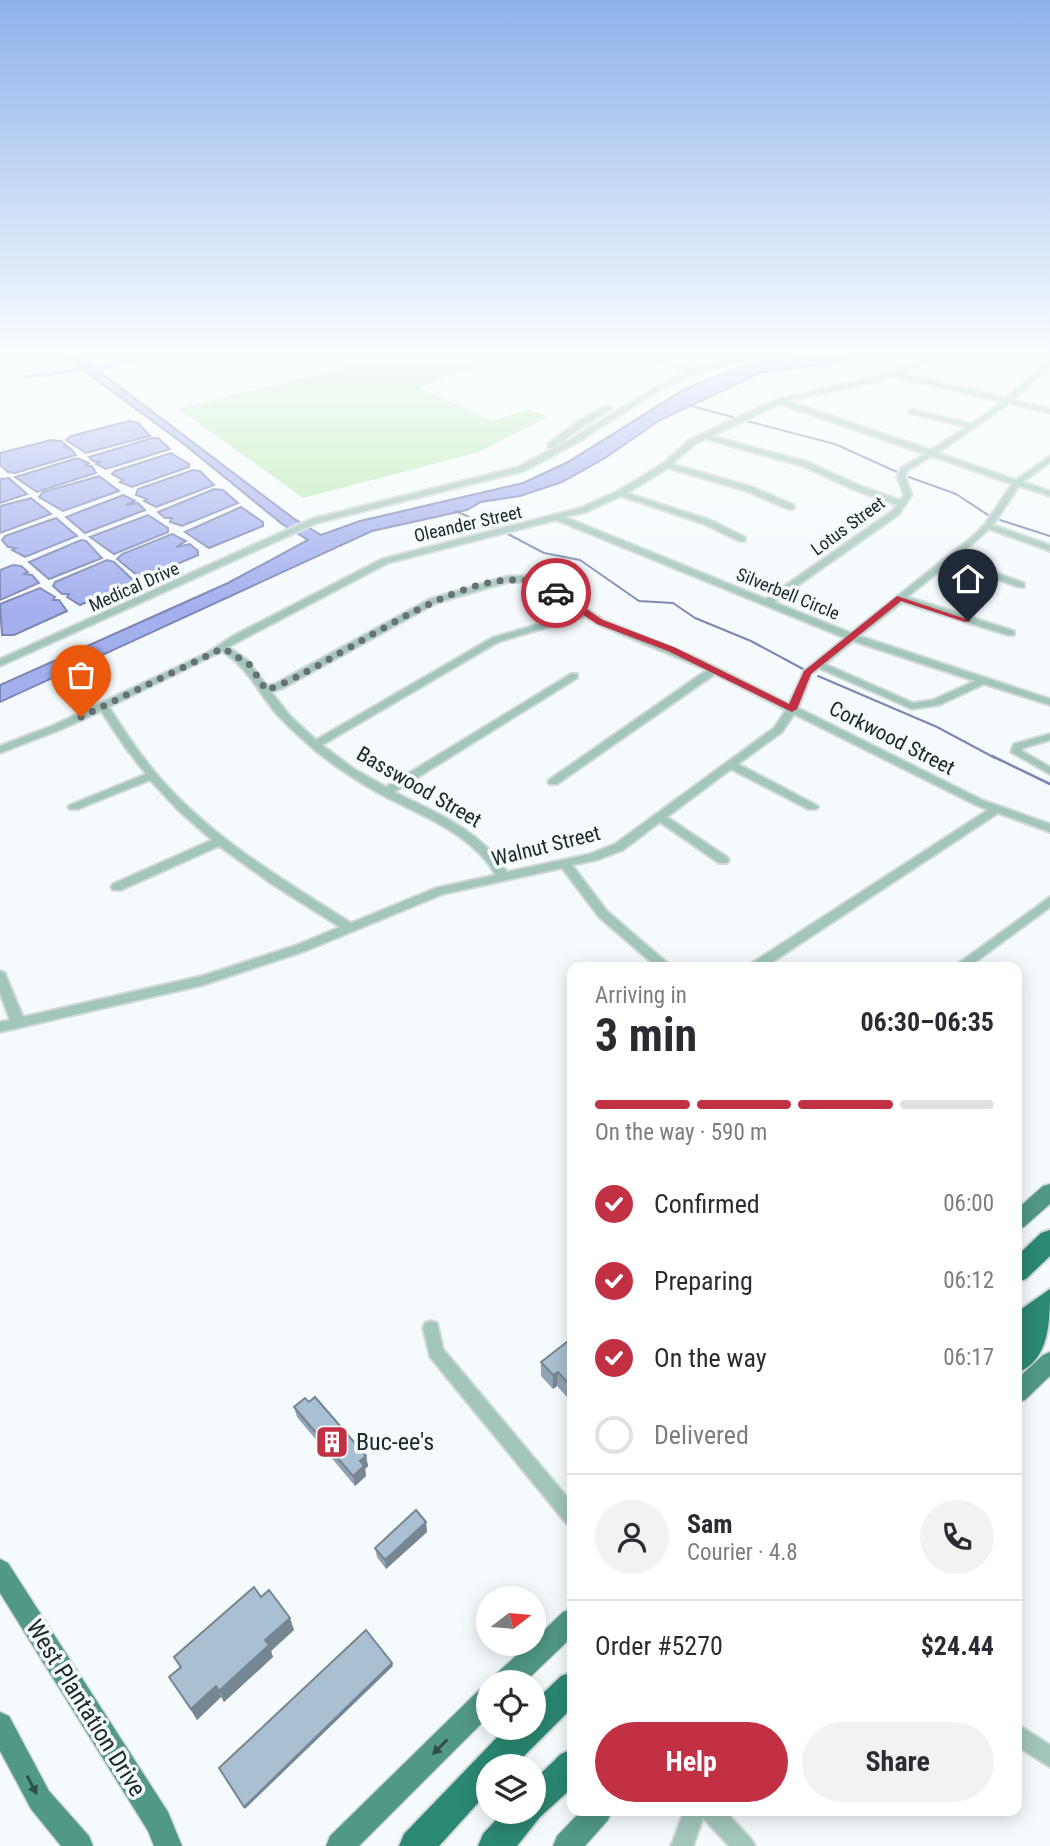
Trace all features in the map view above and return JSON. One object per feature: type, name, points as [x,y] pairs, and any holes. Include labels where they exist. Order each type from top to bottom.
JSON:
[{"type":"highway","points":[[1022,1266],[1050,1240]]},
{"type":"highway","points":[[1022,1323],[1050,1300]]},
{"type":"highway","points":[[1022,1355],[1050,1321]]},
{"type":"highway","points":[[546,1712],[567,1692]]},
{"type":"highway","points":[[503,1754],[517,1740]]},
{"type":"highway","points":[[546,1791],[567,1770]]},
{"type":"highway","points":[[416,1846],[476,1782]]},
{"type":"highway","points":[[495,1846],[515,1824]]},
{"type":"main road","points":[[1022,1217],[1050,1192]]},
{"type":"main road","points":[[1022,1388],[1050,1362]]},
{"type":"main road","name":"West Plantation Drive","points":[[0,1572],[158,1822],[168,1846]]},
{"type":"main road","points":[[519,1670],[567,1626]]},
{"type":"main road","points":[[340,1846],[476,1711]]},
{"type":"main road","points":[[0,1725],[40,1800],[79,1846]]},
{"type":"main road","points":[[567,1846],[594,1816]]},
{"type":"street","name":"Medical Drive","points":[[0,663],[306,520],[521,469],[576,439]]},
{"type":"street","name":"Oleander Street","points":[[0,750],[103,706],[223,648],[236,638],[385,561],[559,518],[621,494],[667,465],[681,449],[699,439]]},
{"type":"street","points":[[716,439],[806,464],[860,489],[903,503]]},
{"type":"street","points":[[888,439],[1050,495]]},
{"type":"street","name":"Lotus Street","points":[[768,602],[895,513],[908,495],[901,477],[903,472],[952,439]]},
{"type":"street","name":"Walnut Street","points":[[0,1027],[204,980],[301,948],[425,896],[503,876],[565,864],[619,847],[778,730],[792,709],[807,673],[988,526],[1016,484],[1050,458]]},
{"type":"street","points":[[667,465],[749,489],[791,507]]},
{"type":"street","points":[[621,494],[706,522],[741,539]]},
{"type":"street","name":"Silverbell Circle","points":[[559,518],[852,637],[1050,702]]},
{"type":"street","points":[[988,526],[1050,548]]},
{"type":"street","name":"Medical Drive","points":[[0,656],[277,534]]},
{"type":"street","points":[[950,559],[1021,585]]},
{"type":"street","name":"Corkwood Street","points":[[266,690],[279,686],[433,601],[508,579],[537,581],[584,613],[714,670],[995,810],[1050,828]]},
{"type":"street","points":[[900,598],[1011,633]]},
{"type":"street","points":[[317,744],[495,640],[584,613]]},
{"type":"street","name":"Basswood Street","points":[[223,648],[250,665],[284,715],[317,744],[363,779],[485,847],[495,858],[503,876]]},
{"type":"street","points":[[817,664],[912,706],[935,703],[984,680]]},
{"type":"street","points":[[553,782],[714,670]]},
{"type":"street","points":[[386,792],[573,676]]},
{"type":"street","points":[[103,706],[150,776],[218,842],[293,893],[351,928]]},
{"type":"street","points":[[1050,737],[1018,746],[1016,752],[1050,771]]},
{"type":"street","points":[[731,765],[811,807]]},
{"type":"street","points":[[74,807],[150,776]]},
{"type":"street","points":[[762,962],[995,810]]},
{"type":"street","points":[[660,817],[723,860]]},
{"type":"street","points":[[117,887],[218,842]]},
{"type":"street","points":[[565,864],[603,914],[660,962]]},
{"type":"street","points":[[966,962],[1050,901]]},
{"type":"street","points":[[0,976],[18,1022]]},
{"type":"street","points":[[431,1328],[436,1352],[567,1511]]},
{"type":"street","points":[[1022,1737],[1050,1757]]},
{"type":"street","points":[[682,1846],[693,1816]]},
{"type":"street","points":[[715,1816],[744,1846]]},
{"type":"green space","points":[[221,439],[504,439],[479,452],[303,498]]},
{"type":"water","points":[[67,439],[138,439],[86,453]]},
{"type":"water","points":[[148,439],[159,439],[170,449],[106,469],[96,464],[100,462],[89,457]]},
{"type":"water","points":[[177,439],[189,439],[293,518],[321,535],[360,521],[523,483],[568,462],[605,439],[632,439],[562,482],[520,496],[481,502],[467,510],[372,531],[0,702],[0,685],[228,583],[308,540],[282,524]]},
{"type":"water","points":[[51,440],[61,441],[67,446],[63,447],[70,448],[76,455],[15,473],[8,472],[0,465],[0,453]]},
{"type":"water","points":[[171,453],[189,464],[189,467],[132,487],[120,482],[123,480],[112,474],[115,471]]},
{"type":"water","points":[[77,458],[89,463],[86,466],[92,466],[96,473],[37,492],[15,477]]},
{"type":"water","points":[[193,470],[200,471],[214,485],[156,507],[144,501],[147,499],[136,495],[138,489]]},
{"type":"water","points":[[99,476],[119,491],[63,511],[39,497],[43,492]]},
{"type":"water","points":[[9,478],[27,494],[0,503],[0,479]]},
{"type":"water","points":[[214,489],[223,490],[238,503],[182,526],[170,522],[172,518],[165,518],[158,512]]},
{"type":"water","points":[[123,495],[135,501],[126,505],[138,503],[145,510],[85,533],[66,517]]},
{"type":"water","points":[[31,498],[51,514],[0,533],[0,506]]},
{"type":"water","points":[[241,507],[263,522],[263,526],[209,548],[185,532]]},
{"type":"water","points":[[148,515],[168,528],[168,532],[114,554],[90,537]]},
{"type":"water","points":[[56,518],[77,536],[25,557],[2,540],[5,536]]},
{"type":"water","points":[[172,534],[186,541],[176,547],[190,544],[198,551],[198,555],[147,577],[138,576],[117,559],[122,554]]},
{"type":"water","points":[[81,540],[86,541],[102,558],[49,579],[29,562]]},
{"type":"water","points":[[107,560],[114,562],[134,581],[80,605],[67,597],[69,594],[62,594],[53,586],[55,582]]},
{"type":"water","points":[[13,565],[21,566],[28,572],[24,574],[32,575],[39,583],[0,600],[0,570]]},
{"type":"water","points":[[40,588],[55,597],[53,600],[59,600],[67,611],[14,635],[2,635],[0,604]]},
{"type":"building","points":[[567,1342],[567,1382],[558,1372],[553,1375],[541,1362]]},
{"type":"building","name":"Buc-ee's","points":[[315,1397],[366,1456],[360,1461],[364,1466],[353,1476],[294,1407],[305,1398],[309,1402]]},
{"type":"building","points":[[416,1510],[426,1522],[385,1560],[375,1548]]},
{"type":"building","points":[[254,1587],[261,1597],[269,1590],[290,1618],[265,1640],[269,1645],[219,1691],[216,1686],[191,1709],[169,1677],[181,1667],[174,1657]]},
{"type":"building","points":[[366,1630],[392,1663],[244,1807],[219,1768]]},
{"type":"waterway","points":[[816,439],[835,444],[897,472]]},
{"type":"waterway","points":[[909,477],[956,494],[988,515]]},
{"type":"waterway","points":[[455,511],[500,530]]},
{"type":"waterway","points":[[1000,520],[1050,536]]},
{"type":"waterway","points":[[508,534],[544,553],[580,560],[639,601],[673,603],[695,618],[751,641],[803,669]]},
{"type":"waterway","points":[[818,676],[937,727],[995,758]]},
{"type":"waterway","points":[[992,756],[1050,784]]},
{"type":"way so far","points":[[81,717],[223,648],[250,665],[266,690],[279,686],[433,601],[453,593],[519,578],[537,581],[556,593]]},
{"type":"place","name":"Buc-ee's","points":[[332,1442]]},
{"type":"route","points":[[556,593],[600,622],[671,649],[792,709],[807,673],[900,598],[968,621]]}]
